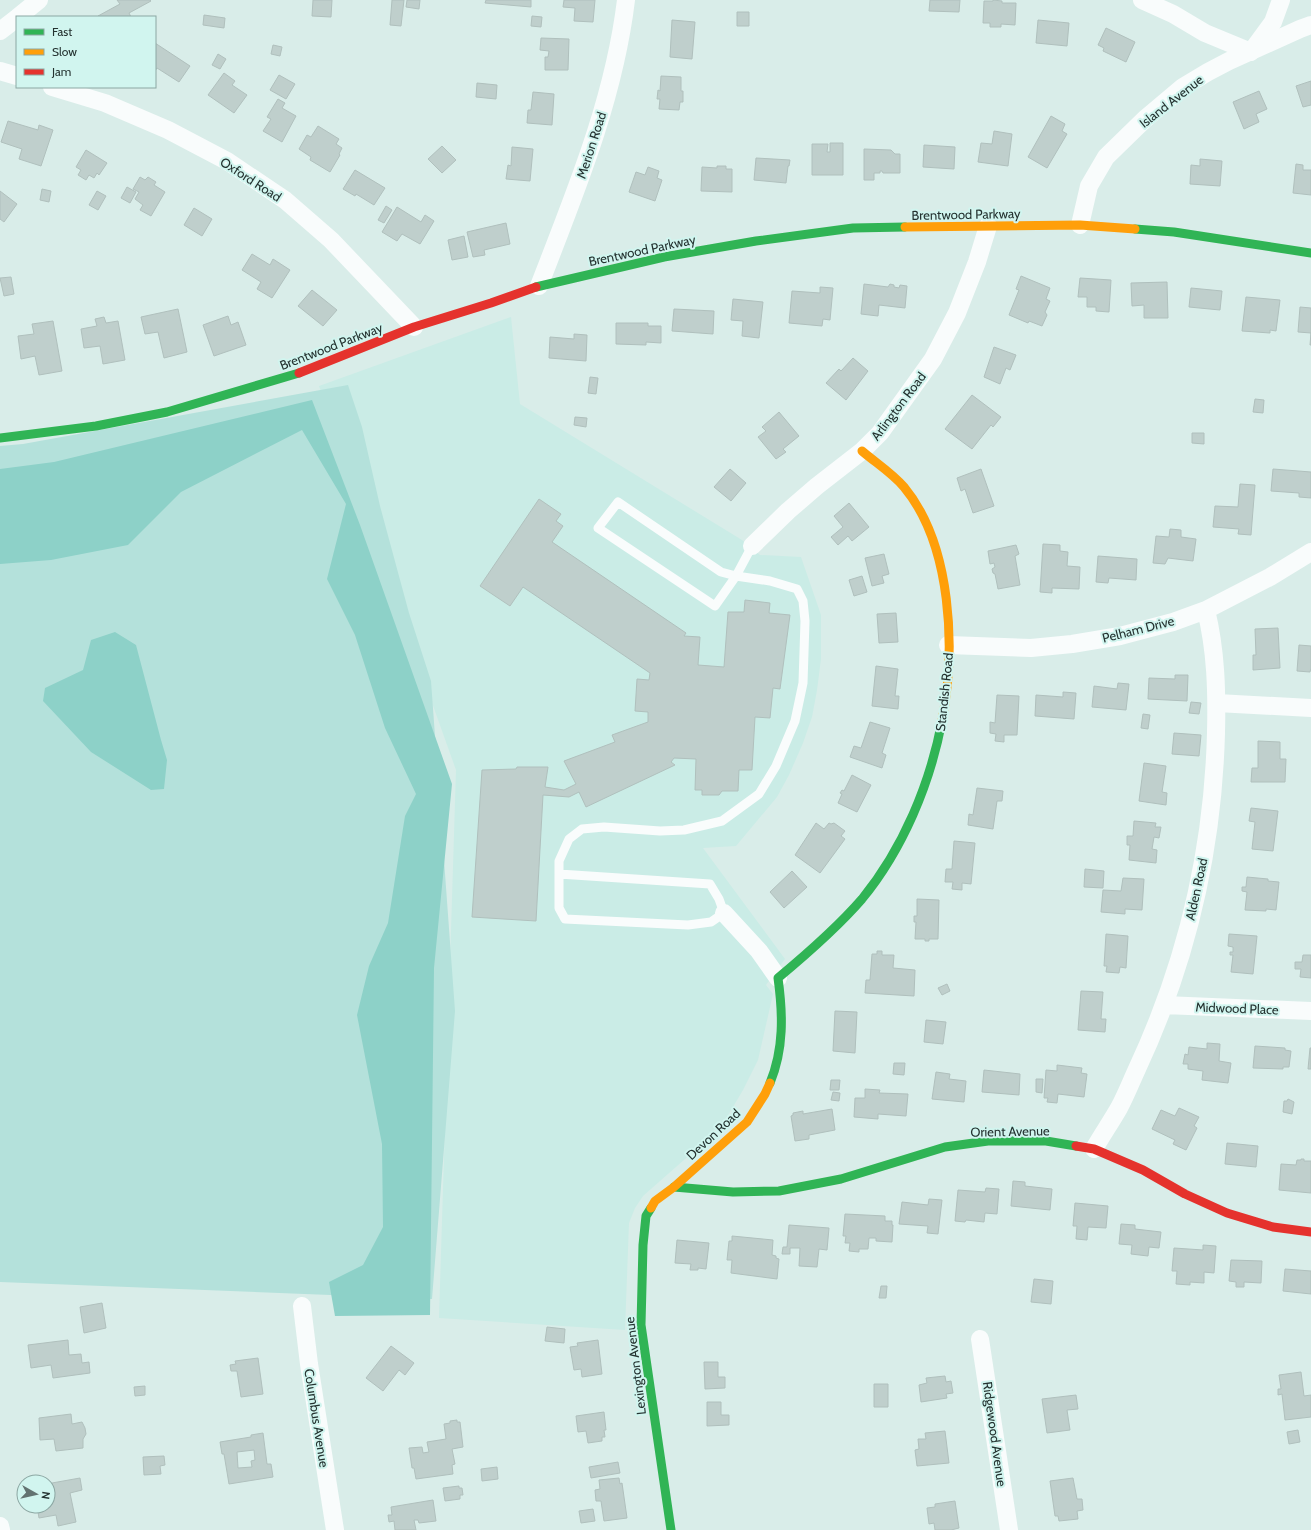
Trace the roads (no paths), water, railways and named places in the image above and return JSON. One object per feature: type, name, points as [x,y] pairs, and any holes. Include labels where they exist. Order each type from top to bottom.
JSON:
[{"type":"street","points":[[20,16],[39,0]]},
{"type":"street","name":"Merion Road","points":[[539,286],[592,146],[609,88],[623,28],[626,0]]},
{"type":"street","points":[[1142,0],[1173,14],[1205,33],[1251,52],[1273,22],[1281,0]]},
{"type":"street","points":[[0,31],[16,19]]},
{"type":"street","name":"Island Avenue","points":[[1080,225],[1089,186],[1106,157],[1183,87],[1229,61],[1311,25]]},
{"type":"street","points":[[0,71],[16,76]]},
{"type":"street","name":"Oxford Road","points":[[55,88],[105,103],[168,130],[227,161],[285,200],[330,240],[414,327]]},
{"type":"street","name":"Brentwood Parkway","points":[[0,438],[96,426],[167,412],[297,374],[414,327],[539,286],[664,257],[756,241],[853,228],[1080,225],[1174,232],[1311,253]]},
{"type":"street","name":"Arlington Road","points":[[752,546],[788,511],[817,486],[862,452],[880,433],[933,359],[957,314],[977,262],[988,226]]},
{"type":"street","name":"Standish Road","points":[[778,978],[832,932],[858,902],[883,869],[904,831],[929,771],[941,732],[947,686],[948,645],[945,597],[937,556],[924,518],[903,486],[862,452]]},
{"type":"street","name":"Pelham Drive","points":[[948,645],[1031,648],[1072,644],[1120,636],[1173,622],[1206,610],[1270,577],[1311,552]]},
{"type":"street","name":"Alden Road","points":[[1094,1149],[1119,1107],[1153,1034],[1164,1005],[1190,921],[1203,860],[1212,802],[1216,754],[1217,703],[1216,672],[1212,635],[1206,610]]},
{"type":"street","points":[[1217,703],[1311,708]]},
{"type":"street","points":[[724,913],[759,951],[778,978]]},
{"type":"street","name":"Devon Road","points":[[674,1187],[747,1122],[765,1094],[776,1068],[782,1035],[782,1007],[778,978]]},
{"type":"street","name":"Midwood Place","points":[[1164,1005],[1311,1011]]},
{"type":"street","name":"Orient Avenue","points":[[674,1187],[733,1192],[779,1191],[841,1179],[944,1147],[988,1141],[1046,1141],[1094,1149],[1143,1170],[1185,1194],[1227,1213],[1273,1227],[1311,1232]]},
{"type":"street","name":"Lexington Avenue","points":[[671,1530],[641,1325],[646,1216],[655,1201],[674,1187]]},
{"type":"street","name":"Columbus Avenue","points":[[302,1306],[310,1371],[335,1530]]},
{"type":"street","name":"Ridgewood Avenue","points":[[980,1339],[1008,1530]]},
{"type":"street","points":[[0,1526],[1,1530]]},
{"type":"lane","points":[[559,874],[710,884],[719,899],[724,913],[711,922],[688,925],[565,919],[559,908],[559,874],[559,861],[569,839],[582,829],[604,827],[660,831],[684,830],[722,821],[759,794],[776,766],[796,721],[803,683],[805,621],[803,601],[797,589],[770,582],[736,576],[721,572],[618,502],[598,528],[715,606],[736,576],[752,546]]}]
